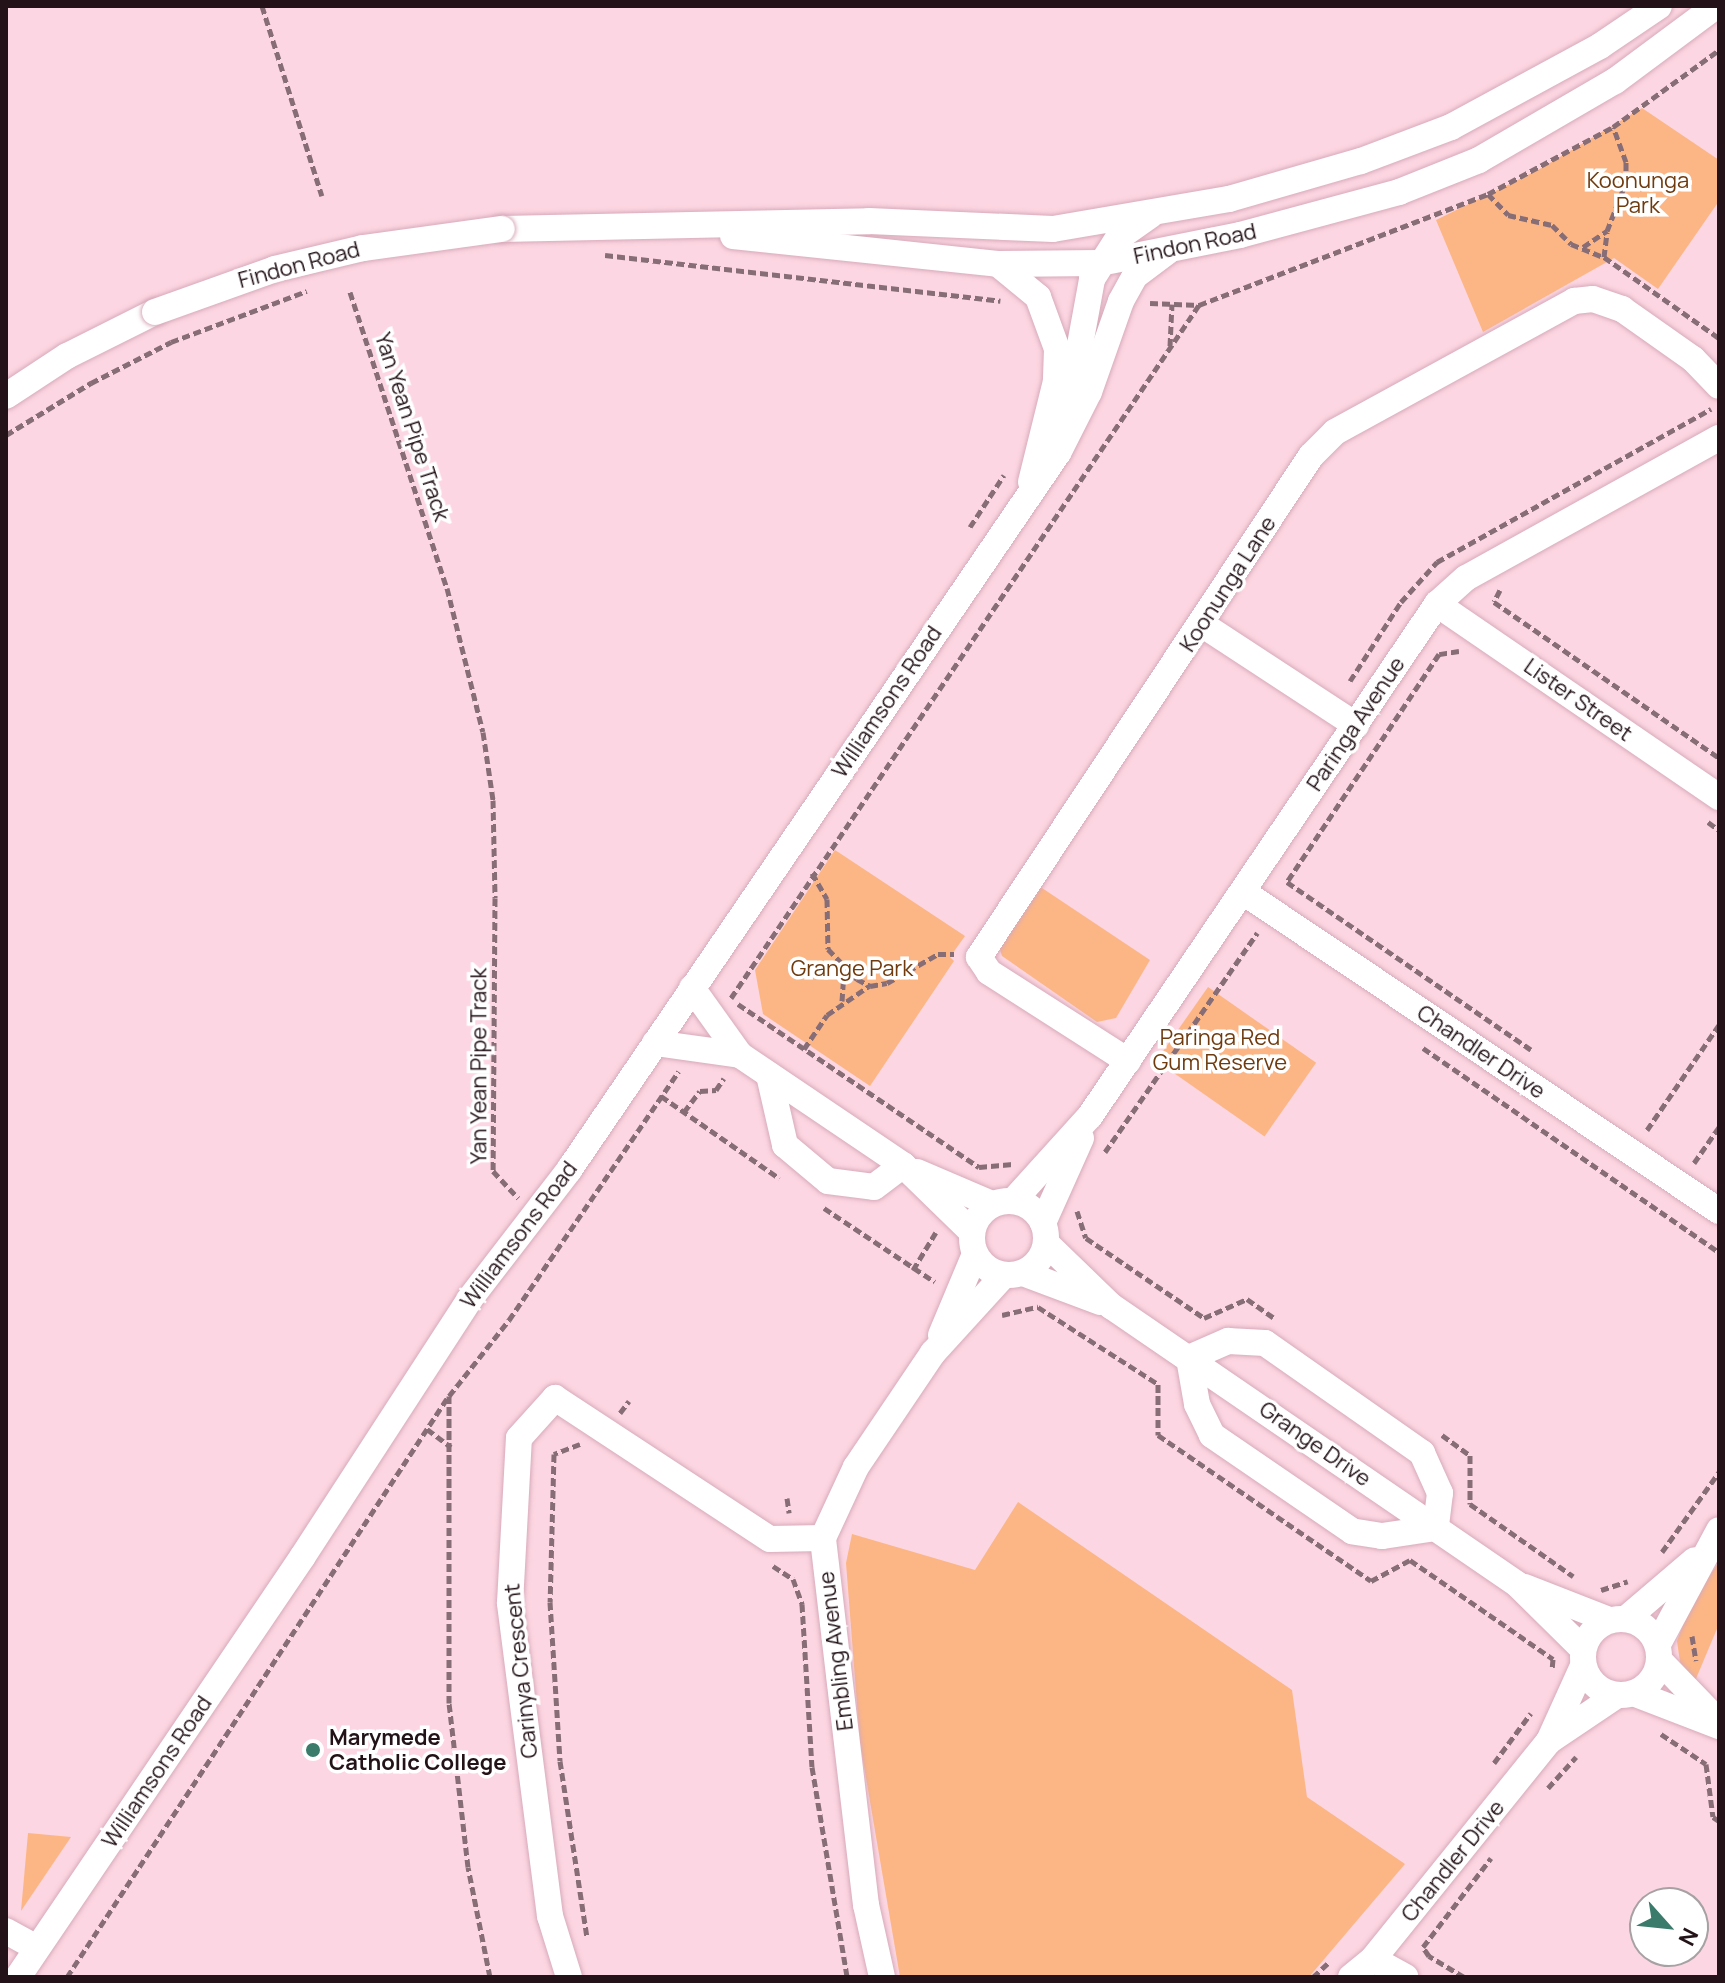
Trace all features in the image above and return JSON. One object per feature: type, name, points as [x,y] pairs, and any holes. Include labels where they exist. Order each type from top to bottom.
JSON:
[{"type":"street","name":"Findon Road","points":[[6,396],[67,356],[155,312],[289,265],[363,248],[502,229],[618,223],[869,221],[1053,229],[1290,184],[1451,127],[1600,46],[1659,6]]},
{"type":"street","name":"Findon Road","points":[[618,223],[998,264],[1104,260],[1168,251],[1320,216],[1479,160],[1604,89],[1716,13]]},
{"type":"street","points":[[1104,260],[1118,238],[1159,211]]},
{"type":"street","points":[[1053,229],[1104,260],[1122,283],[1121,301]]},
{"type":"street","name":"Williamsons Road","points":[[18,1977],[309,1547],[469,1300],[537,1213],[1058,453],[1089,392],[1121,301],[1135,276],[1168,251]]},
{"type":"street","name":"Williamsons Road","points":[[1027,497],[1073,383],[1092,279],[1104,260]]},
{"type":"street","points":[[998,264],[1038,297],[1057,349],[1056,381],[1027,497]]},
{"type":"street","name":"Koonunga Lane","points":[[979,957],[986,940],[1203,625],[1311,456],[1335,432],[1574,301],[1593,299],[1622,309],[1693,359],[1719,386]]},
{"type":"street","name":"Paringa Avenue","points":[[1003,1202],[1090,1116],[1437,604],[1466,578],[1719,438]]},
{"type":"street","name":"Lister Street","points":[[1437,604],[1719,797]]},
{"type":"street","points":[[1203,625],[1330,712],[1356,725]]},
{"type":"street","name":"Chandler Drive","points":[[1243,892],[1719,1211]]},
{"type":"street","points":[[979,957],[989,972],[1128,1061]]},
{"type":"street","points":[[692,988],[723,1010],[740,1055]]},
{"type":"street","points":[[655,1043],[740,1055],[903,1165],[1003,1202],[1031,1207],[1045,1233],[1040,1259],[966,1301]]},
{"type":"street","points":[[769,1075],[785,1145],[828,1181],[874,1187],[903,1165]]},
{"type":"street","name":"Paringa Avenue","points":[[1045,1233],[1090,1116]]},
{"type":"street","points":[[903,1165],[973,1243],[989,1270],[1013,1274]]},
{"type":"street","points":[[823,1538],[856,1467],[966,1301],[978,1217],[1003,1202]]},
{"type":"street","name":"Grange Drive","points":[[1045,1233],[1111,1306],[1518,1585],[1583,1658]]},
{"type":"street","name":"Grange Drive","points":[[1013,1274],[1111,1306]]},
{"type":"street","points":[[1228,1341],[1265,1343],[1422,1453],[1440,1493],[1436,1528],[1382,1536],[1352,1531],[1212,1435],[1197,1404],[1189,1358],[1228,1341]]},
{"type":"street","name":"Carinya Crescent","points":[[569,1977],[550,1916],[510,1603],[519,1438],[555,1398],[770,1539],[823,1538]]},
{"type":"street","points":[[1626,1695],[1653,1681],[1659,1653],[1704,1552],[1719,1530]]},
{"type":"street","name":"Embling Avenue","points":[[823,1538],[866,1905],[882,1977]]},
{"type":"street","points":[[1704,1552],[1618,1619],[1589,1634],[1583,1658],[1596,1688],[1719,1724]]},
{"type":"street","name":"Grange Drive","points":[[1518,1585],[1618,1619]]},
{"type":"street","points":[[1618,1619],[1644,1625],[1659,1653],[1719,1724]]},
{"type":"street","name":"Chandler Drive","points":[[1549,1741],[1558,1695],[1583,1658]]},
{"type":"street","name":"Chandler Drive","points":[[1351,1977],[1373,1959],[1549,1741],[1626,1695]]},
{"type":"street","points":[[6,1931],[37,1948]]},
{"type":"street","points":[[1373,1959],[1405,1977]]},
{"type":"path","points":[[262,6],[322,196]]},
{"type":"path","points":[[1154,304],[1199,305],[1488,194],[1613,127],[1719,50]]},
{"type":"path","points":[[1604,257],[1607,231],[1626,182],[1626,162],[1613,127]]},
{"type":"path","points":[[1488,194],[1508,215],[1552,225],[1571,244],[1604,257],[1719,338]]},
{"type":"path","points":[[1582,247],[1607,231]]},
{"type":"path","points":[[593,254],[998,300],[1005,305]]},
{"type":"path","points":[[6,435],[91,383],[171,342],[316,288]]},
{"type":"path","name":"Yan Yean Pipe Track","points":[[350,292],[447,588],[483,732],[495,870],[493,1171],[502,1186],[566,1234]]},
{"type":"path","points":[[1170,347],[1172,304]]},
{"type":"path","points":[[1028,1162],[979,1167],[804,1049],[723,1010],[812,873],[1199,305]]},
{"type":"path","points":[[1330,712],[1430,568],[1719,404]]},
{"type":"path","points":[[970,527],[1009,468]]},
{"type":"path","points":[[1513,583],[1499,591],[1494,602],[1719,758]]},
{"type":"path","points":[[1473,660],[1461,651],[1439,654],[1287,882],[1544,1059]]},
{"type":"path","points":[[1693,812],[1719,830]]},
{"type":"path","points":[[812,873],[827,899],[828,949],[844,970],[870,986]]},
{"type":"path","points":[[1099,1160],[1254,931],[1267,940]]},
{"type":"path","points":[[804,1049],[842,1001],[870,986],[903,977],[938,954],[979,957]]},
{"type":"path","points":[[842,1001],[844,970]]},
{"type":"path","points":[[1647,1130],[1719,1025]]},
{"type":"path","points":[[1409,1038],[1719,1252]]},
{"type":"path","points":[[67,1977],[449,1396],[695,1049]]},
{"type":"path","points":[[661,1096],[785,1182]]},
{"type":"path","points":[[1634,1121],[1656,1136]]},
{"type":"path","points":[[1694,1163],[1719,1127]]},
{"type":"path","points":[[1684,1156],[1707,1171]]},
{"type":"path","points":[[1073,1199],[1086,1238],[1204,1318],[1247,1299],[1286,1326]]},
{"type":"path","points":[[811,1200],[991,1318],[1038,1307],[1158,1384],[1158,1435],[1371,1581],[1410,1560],[1553,1659],[1558,1695],[1489,1769]]},
{"type":"path","points":[[449,1396],[451,1447],[445,1587],[449,1703],[468,1867],[490,1977]]},
{"type":"path","points":[[1431,1427],[1470,1455],[1470,1504],[1598,1593],[1605,1586],[1628,1581],[1637,1588]]},
{"type":"path","points":[[427,1429],[451,1447]]},
{"type":"path","points":[[585,1442],[554,1454],[550,1602],[560,1761],[577,1896],[590,1950]]},
{"type":"path","points":[[1655,1562],[1719,1472]]},
{"type":"path","points":[[766,1562],[793,1579],[802,1604],[812,1767],[847,1977]]},
{"type":"path","points":[[1651,1727],[1706,1764],[1713,1817],[1719,1821]]},
{"type":"path","points":[[1538,1800],[1579,1753]]},
{"type":"path","points":[[1464,1977],[1429,1956],[1423,1947],[1499,1849]]},
{"type":"path","points":[[1313,1977],[1342,1950]]},
{"type":"green space","name":"Koonunga Park","points":[[1642,108],[1719,160],[1719,201],[1658,289],[1614,258],[1483,332],[1436,220],[1538,170]]},
{"type":"green space","name":"Grange Park","points":[[835,850],[965,936],[950,957],[954,961],[870,1086],[763,1014],[755,970]]},
{"type":"green space","points":[[1036,884],[1150,960],[1116,1018],[1097,1022],[1002,956],[997,940]]},
{"type":"green space","name":"Paringa Red Gum Reserve","points":[[1208,987],[1316,1063],[1265,1136],[1156,1061]]},
{"type":"green space","points":[[1018,1502],[1292,1690],[1307,1797],[1405,1864],[1309,1977],[900,1977],[860,1743],[846,1563],[852,1534],[975,1570]]},
{"type":"green space","points":[[1719,1562],[1719,1624],[1695,1681],[1680,1662],[1677,1641],[1691,1603]]},
{"type":"green space","points":[[28,1833],[71,1837],[21,1911]]},
{"type":"place","name":"Marymede Catholic College","points":[[313,1750]]}]
